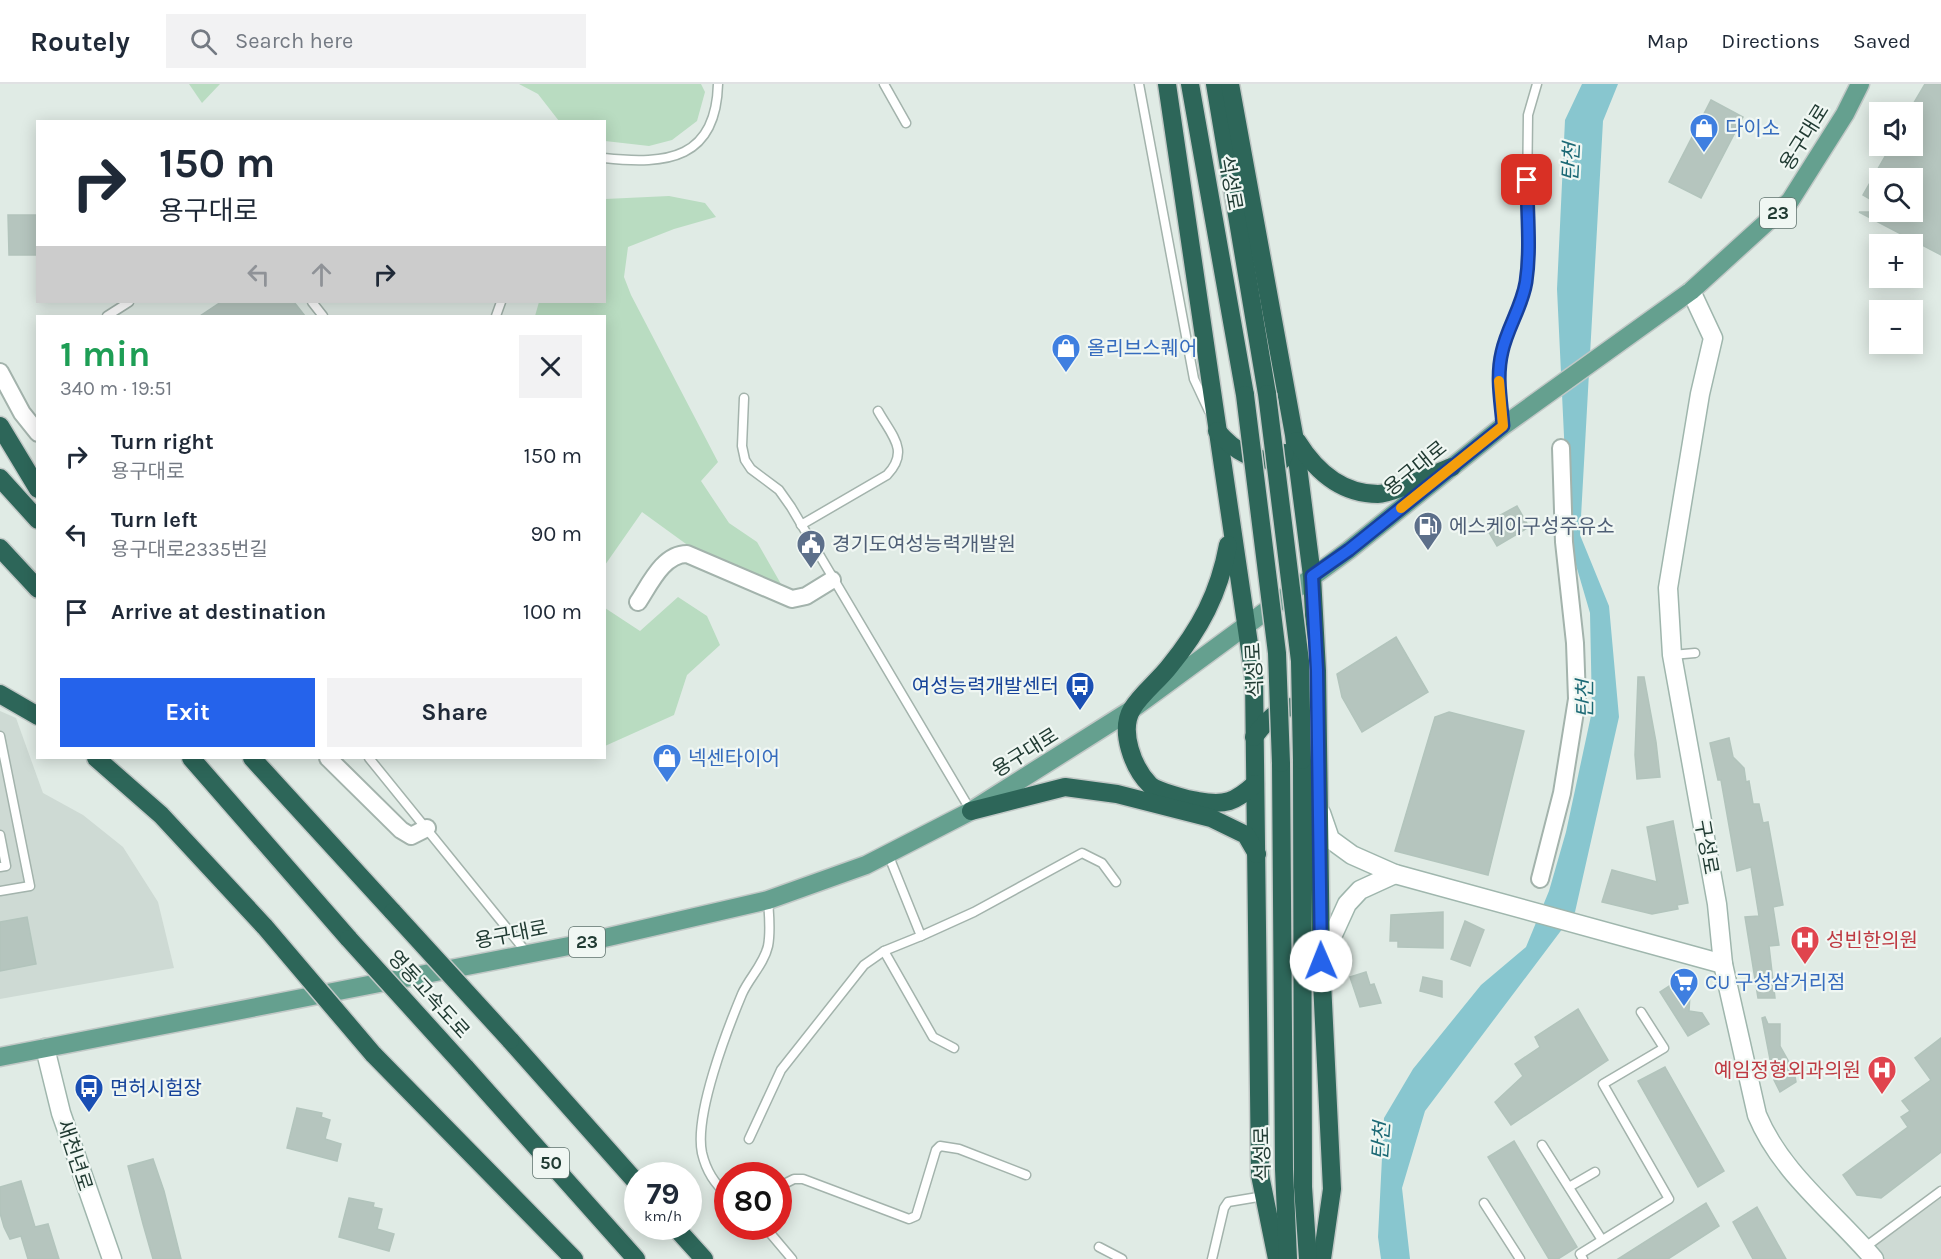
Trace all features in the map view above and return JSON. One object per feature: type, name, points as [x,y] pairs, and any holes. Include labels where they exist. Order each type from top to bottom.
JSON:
[{"type":"highway","points":[[1167,84],[1254,678],[1258,855],[1260,1175],[1277,1259]]},
{"type":"highway","name":"석성로","points":[[1190,84],[1245,395],[1277,653],[1281,763],[1284,1169],[1288,1259]]},
{"type":"highway","name":"석성로","points":[[1215,84],[1267,394],[1300,661],[1303,1186],[1308,1259]]},
{"type":"highway","points":[[1230,84],[1294,435],[1312,576],[1317,670],[1321,961],[1332,1190],[1322,1259]]},
{"type":"highway","points":[[0,426],[36,486]]},
{"type":"highway","points":[[1217,431],[1231,448],[1240,454],[1267,461],[1282,460],[1294,435]]},
{"type":"highway","points":[[1294,435],[1310,463],[1338,486],[1379,495],[1452,467]]},
{"type":"highway","points":[[0,478],[36,518]]},
{"type":"highway","points":[[1228,505],[1229,544],[1222,577],[1210,608],[1170,666],[1131,710],[1127,739],[1134,760],[1151,786],[1191,800],[1217,805],[1239,799],[1255,783]]},
{"type":"highway","points":[[0,548],[36,586]]},
{"type":"highway","points":[[0,694],[36,715]]},
{"type":"highway","points":[[1254,737],[1269,717],[1288,707],[1298,708],[1307,713],[1317,734]]},
{"type":"highway","points":[[97,759],[161,815],[265,927],[373,1054],[574,1259]]},
{"type":"highway","name":"영동고속도로","points":[[191,759],[636,1259]]},
{"type":"highway","name":"영동고속도로","points":[[253,759],[624,1168]]},
{"type":"highway","points":[[971,812],[1065,787],[1117,794],[1211,818],[1246,835],[1258,855]]},
{"type":"highway","points":[[687,1240],[704,1259]]},
{"type":"main road","name":"용구대로","points":[[0,1057],[528,954],[768,900],[866,865],[971,812],[1131,710],[1349,550],[1503,426],[1691,291],[1790,201],[1845,114],[1860,84]]},
{"type":"main road","name":"구성로","points":[[1691,291],[1713,338],[1700,394],[1668,588],[1672,654],[1717,904],[1723,964],[1757,1115],[1767,1138],[1780,1158],[1869,1253]]},
{"type":"main road","points":[[1319,807],[1330,840],[1352,855],[1395,874],[1723,964]]},
{"type":"main road","points":[[1321,961],[1347,904],[1360,890],[1395,874]]},
{"type":"main road","name":"새천년로","points":[[45,1048],[61,1113],[112,1259]]},
{"type":"street","points":[[0,372],[22,413],[36,430]]},
{"type":"street","points":[[1540,879],[1562,793],[1577,699],[1575,643],[1564,542],[1561,448]]},
{"type":"street","points":[[638,602],[668,559],[675,554],[687,554],[792,599],[806,596],[832,580]]},
{"type":"street","points":[[329,759],[401,830],[411,836],[427,828]]},
{"type":"lane","points":[[606,158],[660,161],[684,153],[710,130],[717,108],[718,84]]},
{"type":"lane","points":[[884,84],[906,123]]},
{"type":"lane","points":[[1139,84],[1194,379],[1217,431]]},
{"type":"lane","points":[[1503,426],[1498,374],[1502,350],[1526,284],[1528,115],[1537,84]]},
{"type":"lane","points":[[109,315],[127,303]]},
{"type":"lane","points":[[313,303],[322,315]]},
{"type":"lane","points":[[744,398],[742,446],[746,460],[751,469],[779,490],[971,812]]},
{"type":"lane","points":[[801,525],[887,476],[895,467],[900,459],[900,450],[878,411]]},
{"type":"lane","points":[[1672,654],[1695,653]]},
{"type":"lane","points":[[0,736],[30,886],[0,891]]},
{"type":"lane","points":[[370,759],[528,954]]},
{"type":"lane","points":[[0,836],[6,866],[0,867]]},
{"type":"lane","points":[[749,1139],[781,1070],[864,964],[884,951],[974,912],[1082,853],[1102,863],[1116,882]]},
{"type":"lane","points":[[888,854],[921,936]]},
{"type":"lane","points":[[714,1181],[707,1170],[701,1150],[703,1122],[721,1050],[743,992],[768,947],[768,900]]},
{"type":"lane","points":[[884,951],[933,1037],[954,1048]]},
{"type":"lane","points":[[1583,1259],[1580,1254],[1669,1198],[1603,1084],[1664,1048],[1641,1012]]},
{"type":"lane","points":[[1542,1145],[1602,1240]]},
{"type":"lane","points":[[792,1180],[803,1179],[909,1219],[916,1216],[936,1150],[940,1146],[959,1149],[1026,1175]]},
{"type":"lane","points":[[1569,1187],[1595,1172]]},
{"type":"lane","points":[[1869,1253],[1941,1191]]},
{"type":"lane","points":[[1212,1259],[1224,1208],[1228,1202],[1264,1196]]},
{"type":"lane","points":[[1484,1203],[1520,1259]]},
{"type":"lane","points":[[776,1240],[792,1259]]},
{"type":"lane","points":[[1099,1247],[1122,1259]]},
{"type":"shaded area","points":[[0,711],[16,718],[43,793],[83,815],[123,847],[158,902],[174,968],[0,999]]},
{"type":"shaded area","points":[[1941,1191],[1941,1259],[1873,1259],[1864,1248]]},
{"type":"green space","points":[[189,84],[220,84],[202,103]]},
{"type":"green space","points":[[519,84],[701,84],[705,92],[697,121],[672,140],[649,146],[606,141],[606,120],[558,120],[538,94]]},
{"type":"green space","points":[[669,196],[705,203],[716,217],[674,229],[628,247],[624,277],[631,295],[718,462],[701,481],[729,523],[757,542],[781,584],[693,549],[642,512],[606,564],[606,315],[535,315],[539,303],[606,303],[606,199]]},
{"type":"green space","points":[[678,597],[707,616],[720,645],[687,675],[674,715],[606,746],[606,609],[640,631]]},
{"type":"water","name":"탄천","points":[[1582,84],[1618,84],[1603,121],[1580,535],[1609,606],[1619,717],[1575,912],[1425,1111],[1402,1188],[1410,1259],[1381,1259],[1378,1237],[1384,1118],[1413,1069],[1481,985],[1526,947],[1549,891],[1566,832],[1592,711],[1590,613],[1569,541],[1557,289],[1565,120]]},
{"type":"building","points":[[1925,84],[1941,84],[1941,255],[1923,246],[1923,234],[1901,234],[1878,222],[1923,222],[1923,168],[1878,168],[1885,156],[1923,156],[1923,102],[1914,102]]},
{"type":"building","points":[[1711,100],[1743,117],[1701,198],[1669,182]]},
{"type":"building","points":[[1869,184],[1869,199],[1863,195]]},
{"type":"building","points":[[1859,212],[1869,212],[1869,217]]},
{"type":"building","points":[[8,215],[36,215],[36,255],[9,255]]},
{"type":"building","points":[[220,303],[295,303],[304,315],[202,315]]},
{"type":"building","points":[[1517,506],[1529,527],[1497,546],[1484,524]]},
{"type":"building","points":[[1396,637],[1428,692],[1362,732],[1342,697],[1337,674]]},
{"type":"building","points":[[1638,677],[1644,677],[1660,777],[1637,779],[1635,755]]},
{"type":"building","points":[[1449,712],[1524,731],[1488,875],[1395,851],[1435,717]]},
{"type":"building","points":[[1729,738],[1733,757],[1744,768],[1746,782],[1749,781],[1753,804],[1759,804],[1763,823],[1768,822],[1783,905],[1773,907],[1779,945],[1769,946],[1775,998],[1758,998],[1745,917],[1759,916],[1751,867],[1737,871],[1721,780],[1718,780],[1710,743]]},
{"type":"building","points":[[1673,821],[1688,903],[1677,905],[1678,909],[1652,914],[1602,902],[1612,870],[1657,882],[1647,827]]},
{"type":"building","points":[[1443,912],[1443,948],[1398,947],[1398,941],[1390,941],[1391,915]]},
{"type":"building","points":[[27,917],[36,964],[0,971],[0,922]]},
{"type":"building","points":[[1465,921],[1484,930],[1470,966],[1451,959]]},
{"type":"building","points":[[1366,972],[1370,985],[1374,984],[1381,1003],[1360,1007],[1350,977]]},
{"type":"building","points":[[1423,977],[1442,981],[1442,997],[1420,991]]},
{"type":"building","name":"CU 구성삼거리점","points":[[1680,979],[1690,994],[1689,1011],[1702,1013],[1709,1024],[1688,1036],[1660,992]]},
{"type":"building","points":[[1578,1009],[1608,1060],[1511,1125],[1495,1102],[1523,1076],[1515,1064],[1540,1047],[1535,1037]]},
{"type":"building","points":[[1765,1017],[1768,1024],[1780,1024],[1780,1046],[1794,1071],[1796,1082],[1780,1092],[1774,1080],[1762,1018]]},
{"type":"building","points":[[1941,1038],[1941,1152],[1881,1198],[1857,1195],[1843,1175],[1908,1127],[1901,1117],[1910,1111],[1902,1101],[1931,1080],[1915,1058]]},
{"type":"building","points":[[1665,1067],[1724,1171],[1698,1187],[1638,1081]]},
{"type":"building","points":[[297,1108],[322,1113],[321,1117],[330,1120],[325,1139],[341,1144],[337,1161],[287,1148]]},
{"type":"building","points":[[1514,1141],[1577,1247],[1558,1259],[1549,1259],[1488,1157]]},
{"type":"building","points":[[153,1159],[164,1191],[181,1259],[153,1259],[143,1224],[128,1166]]},
{"type":"building","points":[[21,1181],[35,1227],[48,1224],[59,1259],[28,1259],[21,1236],[10,1239],[4,1227],[0,1213],[0,1187]]},
{"type":"building","points":[[349,1198],[374,1203],[373,1207],[382,1209],[377,1229],[394,1234],[389,1251],[339,1237]]},
{"type":"building","points":[[1706,1203],[1719,1226],[1668,1259],[1618,1259]]},
{"type":"building","points":[[1757,1207],[1786,1259],[1753,1259],[1733,1222]]},
{"type":"slow traffic","points":[[1401,508],[1503,426],[1499,381]]},
{"type":"place","name":"다이소","points":[[1704,154]]},
{"type":"place","name":"올리브스퀘어","points":[[1066,374]]},
{"type":"place","name":"에스케이구성주유소","points":[[1428,552]]},
{"type":"place","name":"경기도여성능력개발원","points":[[811,570]]},
{"type":"place","name":"여성능력개발센터","points":[[1080,712]]},
{"type":"place","name":"넥센타이어","points":[[667,784]]},
{"type":"place","name":"성빈한의원","points":[[1805,966]]},
{"type":"place","name":"CU 구성삼거리점","points":[[1684,1008]]},
{"type":"place","name":"예임정형외과의원","points":[[1882,1096]]},
{"type":"place","name":"면허시험장","points":[[89,1114]]},
{"type":"route","points":[[1321,961],[1317,670],[1312,576],[1349,550],[1503,426],[1498,374],[1502,350],[1526,284],[1527,180]]}]
